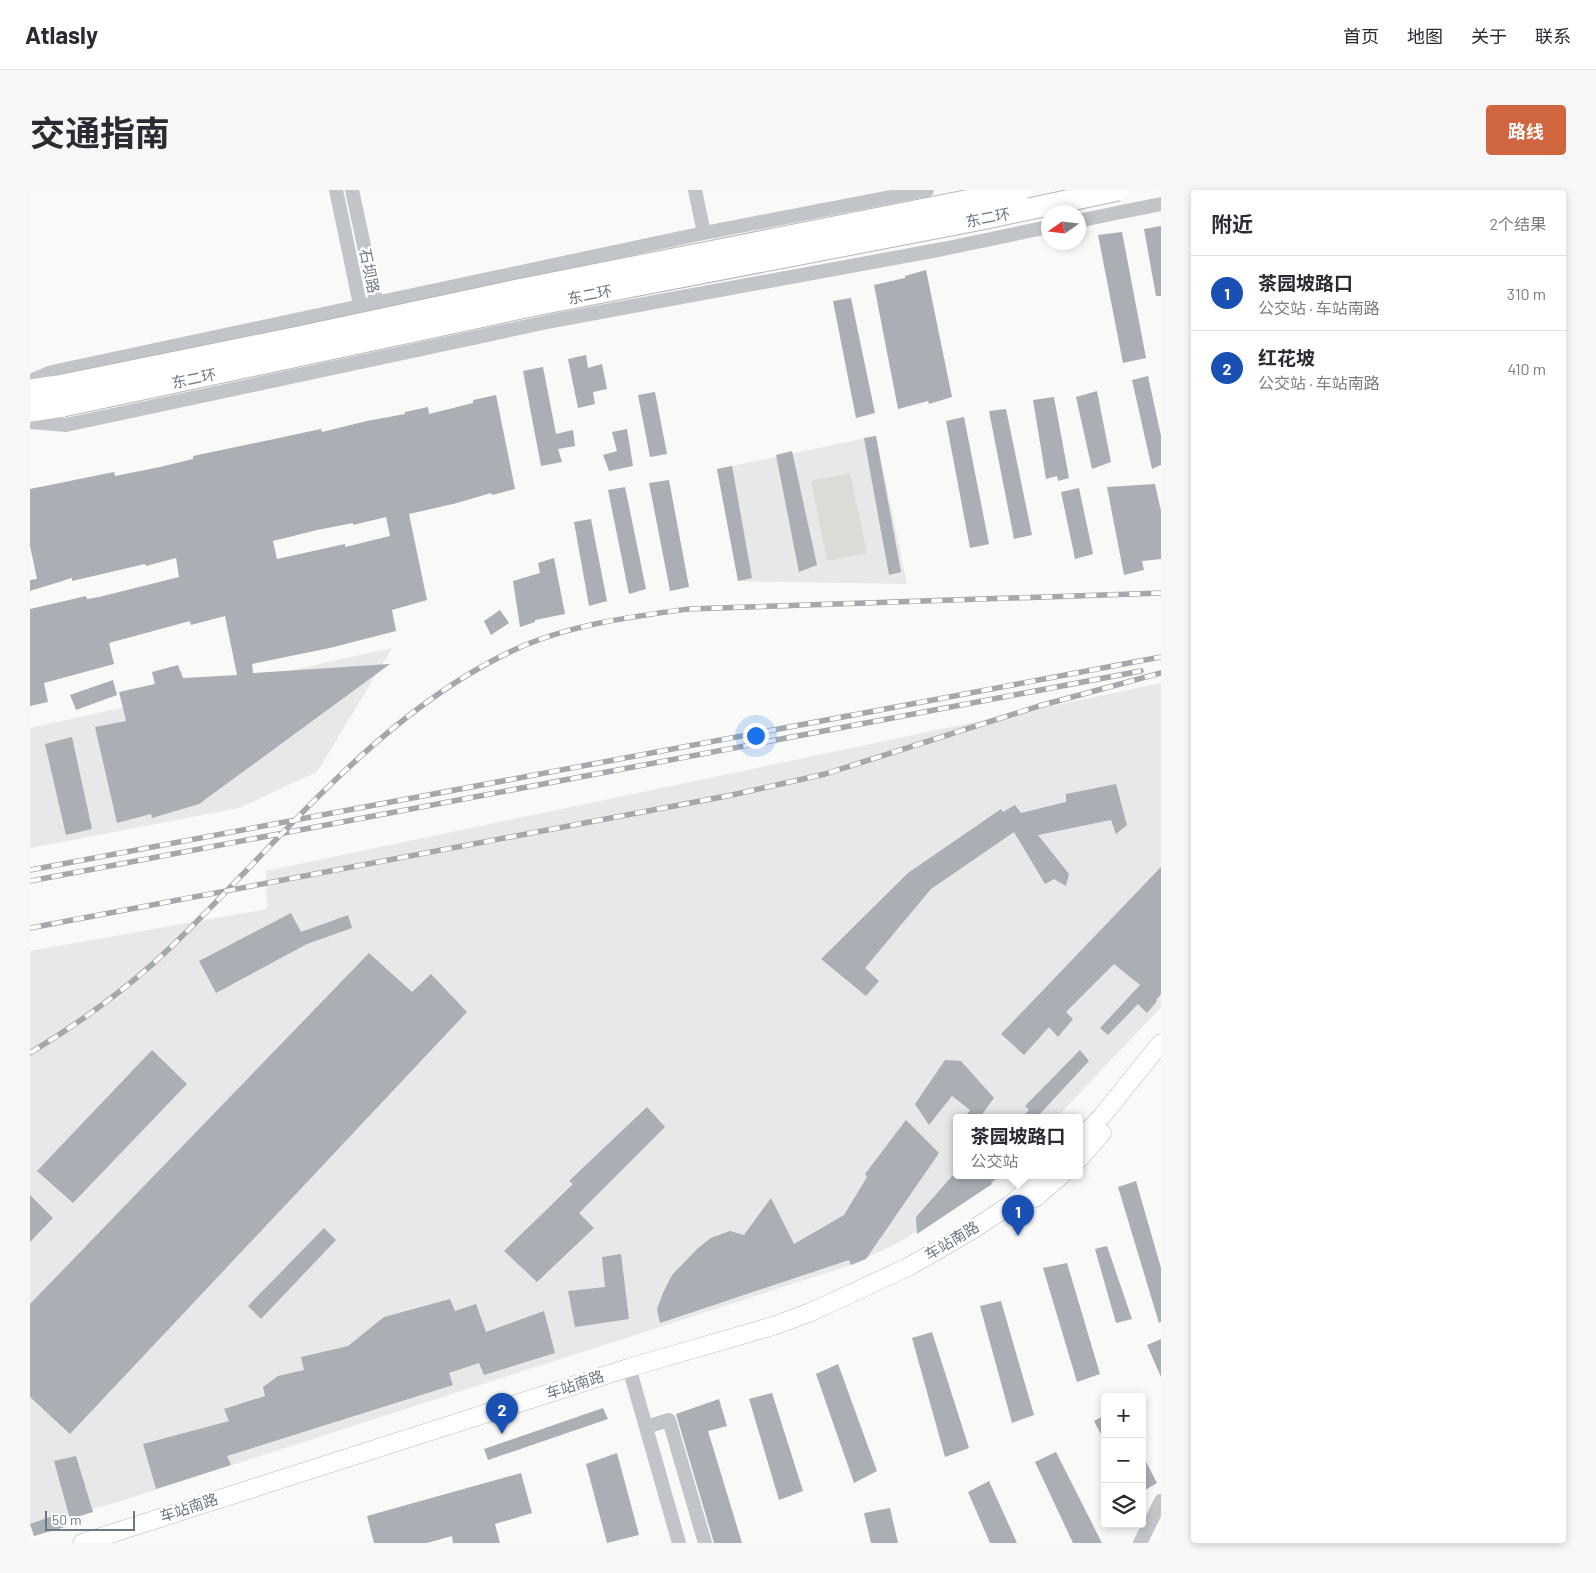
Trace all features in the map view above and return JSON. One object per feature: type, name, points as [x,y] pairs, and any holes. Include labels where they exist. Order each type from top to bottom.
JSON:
[{"type":"highway","name":"东二环","points":[[61,396],[299,337],[513,291],[1020,190]]},
{"type":"highway","name":"东二环","points":[[61,396],[982,219],[1118,190]]},
{"type":"highway","points":[[30,390],[61,396]]},
{"type":"highway","points":[[30,411],[61,396]]},
{"type":"main road","points":[[1083,1137],[1161,1043]]},
{"type":"main road","points":[[1083,1154],[1161,1063]]},
{"type":"main road","name":"车站南路","points":[[82,1543],[628,1368],[773,1326],[811,1312],[908,1267],[969,1232],[1010,1205],[1039,1179]]},
{"type":"main road","name":"车站南路","points":[[117,1543],[812,1322],[915,1275],[1016,1214],[1057,1179]]},
{"type":"street","name":"石坝路","points":[[336,190],[370,360]]},
{"type":"street","name":"石坝路","points":[[352,190],[389,356]]},
{"type":"street","points":[[695,190],[704,233]]},
{"type":"street","points":[[30,381],[52,372],[704,233],[927,190]]},
{"type":"street","points":[[1086,219],[1161,204]]},
{"type":"street","points":[[30,422],[66,425],[552,321],[943,249],[1041,228]]},
{"type":"street","points":[[632,1378],[679,1543]]},
{"type":"street","points":[[646,1427],[669,1420],[704,1543]]},
{"type":"street","points":[[1140,1543],[1161,1501]]},
{"type":"shaded area","points":[[876,436],[907,584],[738,581],[717,469]]},
{"type":"shaded area","points":[[850,473],[867,553],[827,561],[811,481]]},
{"type":"shaded area","points":[[392,648],[317,772],[239,808],[30,848],[30,728]]},
{"type":"shaded area","points":[[1161,683],[1161,1007],[1060,1114],[953,1114],[953,1179],[998,1179],[992,1184],[896,1244],[851,1265],[121,1501],[30,1527],[30,951],[267,909],[266,871]]},
{"type":"building","points":[[1161,226],[1161,296],[1156,296],[1144,229]]},
{"type":"building","points":[[1122,232],[1146,358],[1123,363],[1098,235]]},
{"type":"building","points":[[926,270],[952,397],[929,404],[928,401],[898,409],[874,285],[905,278],[905,276]]},
{"type":"building","points":[[851,298],[875,413],[856,418],[833,301]]},
{"type":"building","points":[[586,355],[588,368],[602,364],[607,389],[593,392],[595,404],[578,408],[568,359]]},
{"type":"building","points":[[543,367],[556,434],[573,430],[575,446],[558,449],[562,462],[541,466],[523,371]]},
{"type":"building","points":[[1148,376],[1161,436],[1161,465],[1152,469],[1132,380]]},
{"type":"building","points":[[1097,391],[1111,462],[1092,469],[1076,397]]},
{"type":"building","points":[[655,392],[667,454],[650,457],[638,395]]},
{"type":"building","points":[[496,395],[515,489],[492,495],[491,493],[409,514],[427,600],[392,610],[396,631],[330,648],[252,664],[253,673],[390,664],[199,804],[152,818],[151,814],[117,823],[95,727],[126,721],[119,692],[155,684],[152,672],[178,665],[183,678],[237,675],[225,616],[191,625],[190,621],[109,643],[114,664],[44,683],[48,702],[30,706],[30,609],[86,596],[87,599],[99,597],[179,577],[176,558],[72,581],[72,578],[30,591],[30,580],[37,579],[30,546],[30,489],[114,472],[115,476],[160,467],[193,459],[193,456],[321,429],[322,432],[405,414],[405,412],[428,407],[429,414],[473,403],[473,400]],"holes":[[[386,517],[390,536],[345,547],[345,544],[277,559],[273,541],[317,530],[353,523],[353,525]]]},
{"type":"building","points":[[1054,397],[1069,478],[1058,481],[1057,476],[1046,479],[1033,400]]},
{"type":"building","points":[[1006,409],[1032,535],[1014,539],[989,411]]},
{"type":"building","points":[[964,417],[989,544],[970,548],[946,421]]},
{"type":"building","points":[[627,429],[633,466],[609,471],[603,455],[617,451],[612,432]]},
{"type":"building","points":[[876,436],[901,572],[889,575],[864,438]]},
{"type":"building","points":[[792,451],[817,565],[799,572],[776,455]]},
{"type":"building","points":[[732,466],[752,578],[738,581],[717,469]]},
{"type":"building","points":[[669,480],[689,587],[670,591],[649,483]]},
{"type":"building","points":[[1155,484],[1161,511],[1161,559],[1142,561],[1144,570],[1124,575],[1107,487]]},
{"type":"building","points":[[625,487],[646,589],[629,594],[608,490]]},
{"type":"building","points":[[1079,488],[1093,554],[1075,559],[1061,492]]},
{"type":"building","points":[[591,519],[607,601],[589,606],[574,522]]},
{"type":"building","points":[[554,558],[565,614],[535,620],[535,622],[520,627],[513,581],[540,573],[538,563]]},
{"type":"building","points":[[500,610],[509,623],[491,635],[484,621]]},
{"type":"building","points":[[113,680],[117,695],[76,710],[70,695]]},
{"type":"building","points":[[72,737],[92,829],[66,835],[45,744]]},
{"type":"building","points":[[1116,784],[1127,825],[1116,834],[1111,820],[1038,835],[1069,874],[1066,886],[1054,879],[1045,884],[1014,832],[931,889],[865,968],[879,981],[866,996],[821,959],[908,873],[1001,809],[1003,812],[1015,805],[1021,813],[1066,802],[1066,794]]},
{"type":"building","points":[[1161,867],[1161,994],[1157,1001],[1147,1013],[1138,1004],[1108,1035],[1100,1028],[1140,985],[1114,964],[1066,1012],[1073,1019],[1058,1037],[1049,1027],[1024,1055],[1001,1034]]},
{"type":"building","points":[[291,913],[301,932],[348,915],[352,928],[307,944],[216,993],[199,961]]},
{"type":"building","points":[[369,953],[412,992],[431,974],[467,1012],[70,1434],[30,1397],[30,1304]]},
{"type":"building","points":[[152,1050],[187,1084],[73,1203],[37,1171]]},
{"type":"building","points":[[1080,1050],[1089,1061],[1040,1114],[1025,1114],[1029,1110],[1025,1106]]},
{"type":"building","points":[[945,1060],[961,1061],[994,1098],[982,1114],[967,1114],[970,1110],[952,1096],[929,1125],[915,1104]]},
{"type":"building","points":[[647,1107],[665,1127],[579,1213],[594,1228],[537,1282],[504,1251],[573,1184],[569,1181]]},
{"type":"building","points":[[906,1120],[939,1153],[866,1259],[851,1265],[849,1260],[660,1323],[657,1309],[672,1275],[697,1249],[711,1238],[730,1231],[744,1235],[771,1198],[794,1244],[844,1215],[867,1177],[865,1174]]},
{"type":"building","points":[[953,1175],[953,1179],[995,1179],[992,1184],[917,1234],[916,1217]]},
{"type":"building","points":[[1136,1181],[1161,1268],[1161,1322],[1159,1323],[1118,1187]]},
{"type":"building","points":[[30,1195],[53,1218],[30,1242]]},
{"type":"building","points":[[324,1228],[336,1240],[261,1319],[248,1306]]},
{"type":"building","points":[[1107,1246],[1132,1319],[1116,1323],[1095,1249]]},
{"type":"building","points":[[621,1254],[629,1319],[575,1327],[568,1291],[605,1287],[602,1257]]},
{"type":"building","points":[[1067,1263],[1100,1374],[1077,1382],[1043,1268]]},
{"type":"building","points":[[450,1299],[455,1311],[476,1304],[486,1332],[544,1311],[555,1353],[484,1375],[479,1363],[449,1373],[453,1385],[227,1456],[231,1465],[156,1489],[143,1444],[229,1421],[224,1409],[265,1396],[263,1387],[278,1376],[304,1370],[301,1357],[348,1346],[384,1317]]},
{"type":"building","points":[[1001,1301],[1034,1415],[1012,1423],[980,1306]]},
{"type":"building","points":[[932,1332],[969,1448],[945,1457],[912,1338]]},
{"type":"building","points":[[1161,1339],[1161,1377],[1147,1345]]},
{"type":"building","points":[[838,1364],[877,1471],[854,1483],[816,1374]]},
{"type":"building","points":[[772,1393],[803,1491],[779,1500],[749,1399]]},
{"type":"building","points":[[719,1399],[727,1426],[708,1431],[742,1543],[714,1543],[676,1414]]},
{"type":"building","points":[[603,1408],[608,1419],[488,1460],[484,1449]]},
{"type":"building","points":[[1101,1417],[1101,1434],[1094,1421]]},
{"type":"building","points":[[1056,1452],[1102,1543],[1073,1543],[1035,1462]]},
{"type":"building","points":[[617,1453],[639,1535],[607,1543],[586,1464]]},
{"type":"building","points":[[76,1456],[93,1512],[70,1519],[54,1461]]},
{"type":"building","points":[[1146,1462],[1157,1483],[1146,1490]]},
{"type":"building","points":[[521,1473],[532,1513],[495,1524],[500,1543],[453,1543],[452,1536],[427,1543],[374,1543],[367,1516]]},
{"type":"building","points":[[989,1481],[1017,1543],[990,1543],[968,1492]]},
{"type":"building","points":[[890,1508],[898,1543],[871,1543],[864,1513]]},
{"type":"building","points":[[61,1513],[65,1527],[34,1536],[30,1524]]},
{"type":"railway","points":[[30,1053],[104,1003],[157,960],[332,783],[374,744],[418,709],[464,677],[535,641],[599,623],[688,609],[1161,593]]},
{"type":"railway","points":[[30,870],[1161,657]]},
{"type":"railway","points":[[30,881],[1141,671]]},
{"type":"railway","points":[[30,928],[732,795],[825,774],[1039,706],[1161,673]]},
{"type":"place","name":"茶园坡路口","points":[[1018,1236]]},
{"type":"place","name":"红花坡","points":[[502,1434]]}]
